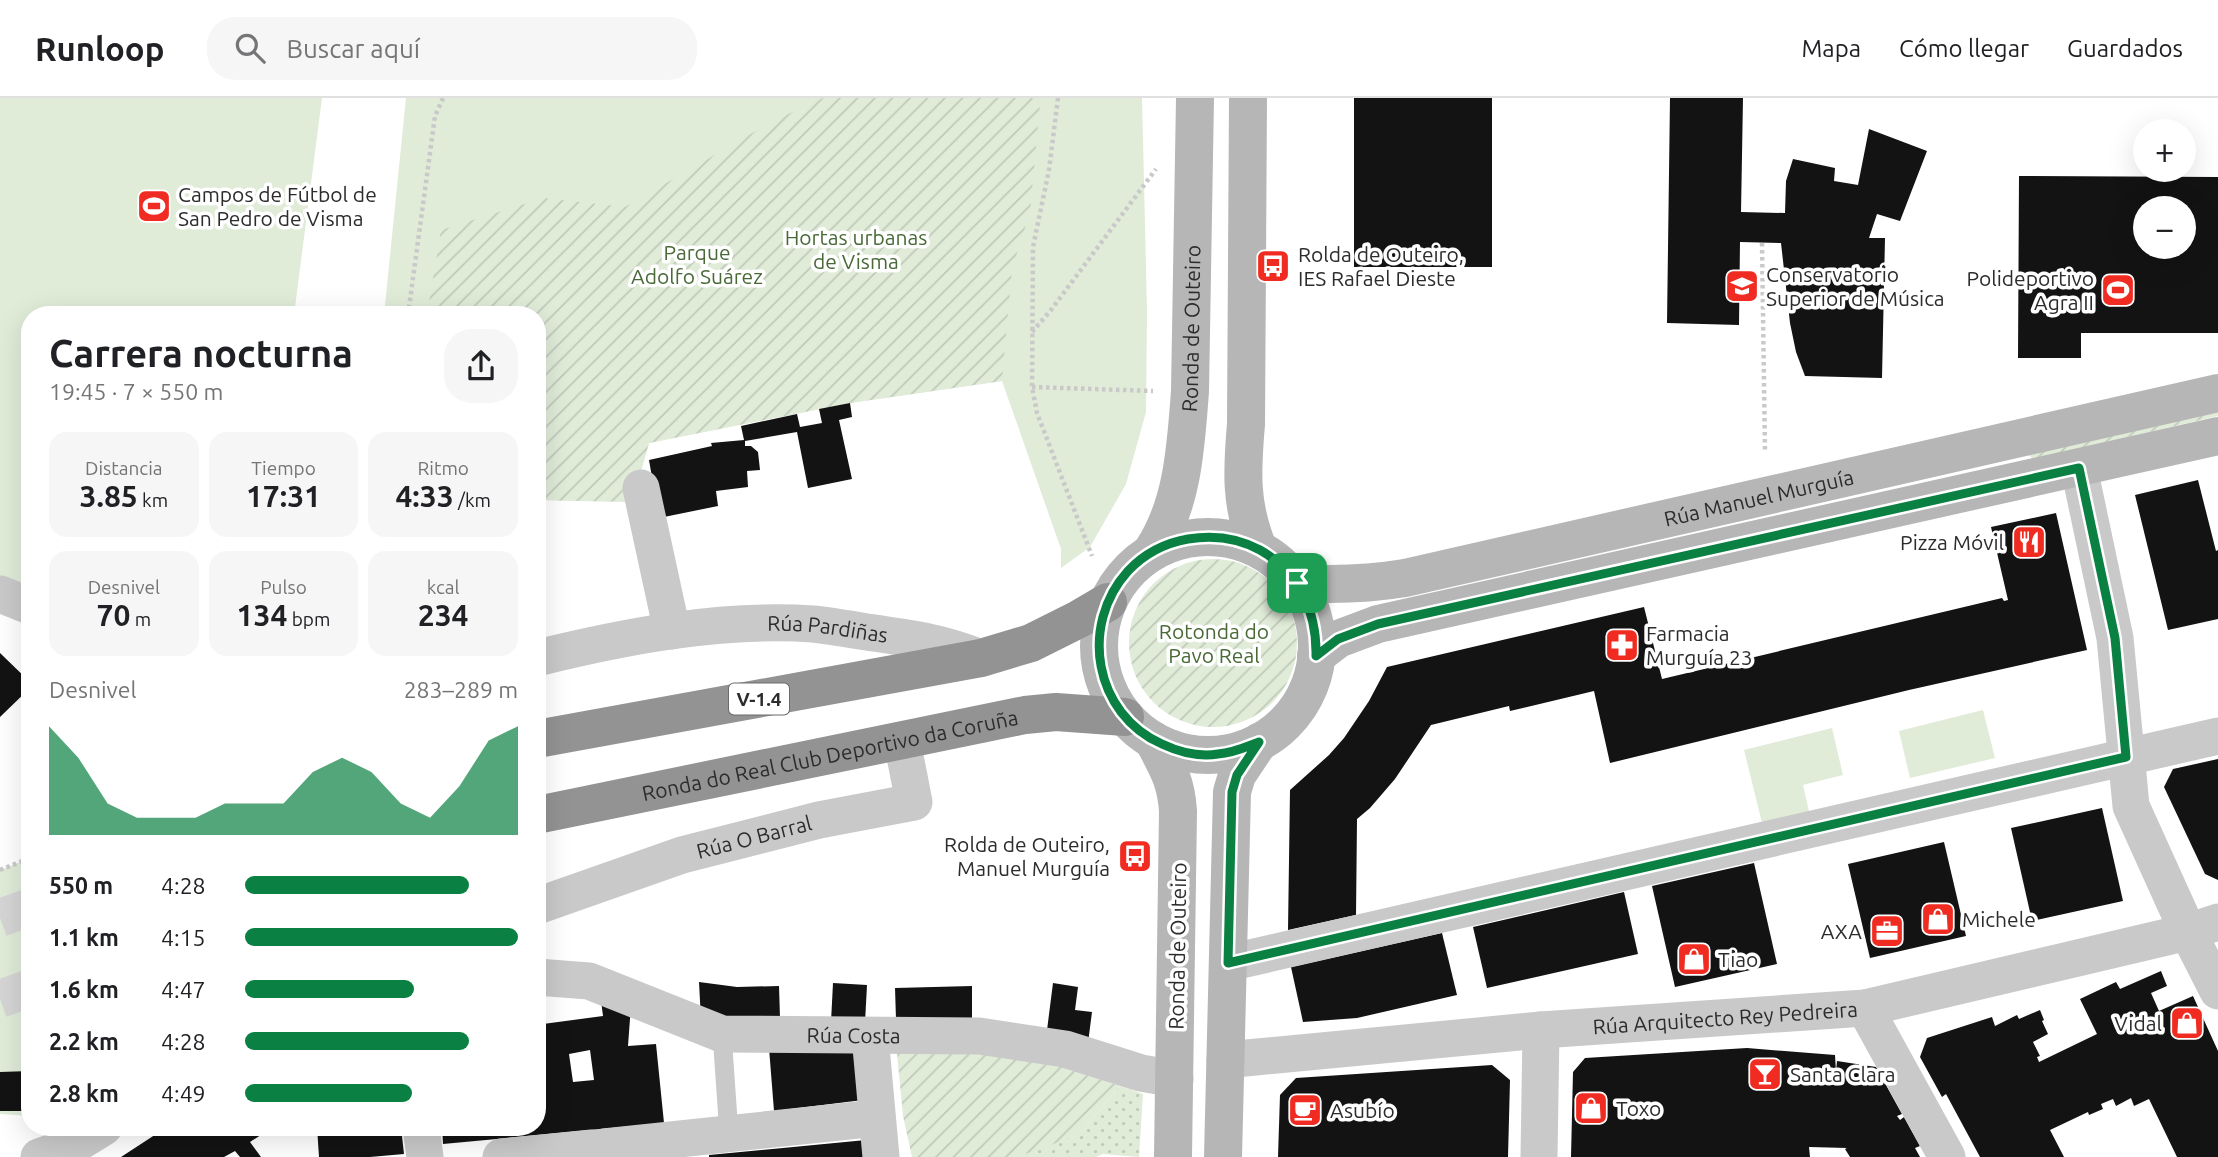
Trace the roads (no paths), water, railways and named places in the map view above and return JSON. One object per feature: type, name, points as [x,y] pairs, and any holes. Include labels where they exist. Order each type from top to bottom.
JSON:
[{"type":"highway","name":"V-1.4","points":[[546,737],[981,658],[1031,643],[1108,602]]},
{"type":"highway","name":"Ronda do Real Club Deportivo da Coruña","points":[[546,813],[1025,715],[1056,712],[1139,729]]},
{"type":"main road","name":"Ronda de Outeiro","points":[[1152,551],[1170,518],[1181,477],[1187,438],[1191,391],[1195,98]]},
{"type":"main road","points":[[1248,98],[1246,424],[1242,474],[1249,528],[1258,548]]},
{"type":"main road","name":"Rúa Manuel Murguía","points":[[1297,583],[1329,585],[1405,578],[2218,393]]},
{"type":"main road","name":"Rúa Manuel Murguía","points":[[1316,656],[1338,639],[1378,624],[2218,436]]},
{"type":"main road","name":"Ronda de Outeiro","points":[[1139,729],[1184,752],[1217,755],[1259,742],[1274,733],[1298,706],[1313,674],[1317,637],[1313,618],[1297,583],[1286,570],[1258,548],[1232,539],[1205,537],[1178,541],[1152,551],[1134,565],[1119,582],[1100,625],[1098,650],[1102,674],[1110,696],[1139,729],[1172,775],[1178,803],[1174,1157]]},
{"type":"main road","name":"Ronda de Outeiro","points":[[1223,1157],[1232,792],[1237,775],[1259,742]]},
{"type":"street","points":[[2079,468],[2115,638],[2131,806],[2203,927],[2218,991]]},
{"type":"street","points":[[641,488],[672,631]]},
{"type":"street","points":[[0,594],[21,602]]},
{"type":"street","name":"Rúa Pardiñas","points":[[546,656],[672,631],[760,623],[815,624],[921,639],[981,658]]},
{"type":"street","points":[[1228,963],[2218,736]]},
{"type":"street","name":"Rúa O Barral","points":[[546,903],[682,855],[820,820],[915,802],[902,741]]},
{"type":"street","name":"Rúa Arquitecto Rey Pedreira","points":[[1226,1060],[1541,1030],[1865,1008],[2203,927]]},
{"type":"street","name":"Rúa Costa","points":[[546,978],[589,981],[722,1034],[979,1036],[1065,1049],[1141,1073],[1175,1079]]},
{"type":"street","points":[[1865,1008],[1947,1157]]},
{"type":"street","points":[[1539,1157],[1541,1030]]},
{"type":"street","points":[[870,1036],[881,1157]]},
{"type":"street","points":[[501,1157],[877,1118]]},
{"type":"street","points":[[39,1157],[89,1136]]},
{"type":"street","points":[[422,1136],[425,1157]]},
{"type":"lane","points":[[722,1034],[729,1134]]},
{"type":"tunnel","points":[[0,918],[21,910]]},
{"type":"tunnel","points":[[0,999],[21,991]]},
{"type":"place","name":"Campos de Fútbol de San Pedro de Visma","points":[[154,206]]},
{"type":"place","name":"Rolda de Outeiro, IES Rafael Dieste","points":[[1273,266]]},
{"type":"place","name":"Conservatorio Superior de Música","points":[[1742,286]]},
{"type":"place","name":"Polideportivo Agra II","points":[[2118,290]]},
{"type":"place","name":"Pizza Móvil","points":[[2029,542]]},
{"type":"place","name":"Farmacia Murguía 23","points":[[1622,645]]},
{"type":"place","name":"Rolda de Outeiro, Manuel Murguía","points":[[1135,856]]},
{"type":"place","name":"Michele","points":[[1938,919]]},
{"type":"place","name":"AXA","points":[[1887,931]]},
{"type":"place","name":"Tiao","points":[[1694,959]]},
{"type":"place","name":"Vidal","points":[[2187,1023]]},
{"type":"place","name":"Santa Clara","points":[[1765,1074]]},
{"type":"place","name":"Toxo","points":[[1591,1108]]},
{"type":"place","name":"Asubío","points":[[1305,1110]]},
{"type":"park label","name":"Hortas urbanas de Visma","points":[[856,249]]},
{"type":"park label","name":"Parque Adolfo Suárez","points":[[697,264]]},
{"type":"park label","name":"Rotonda do Pavo Real","points":[[1214,643]]}]
